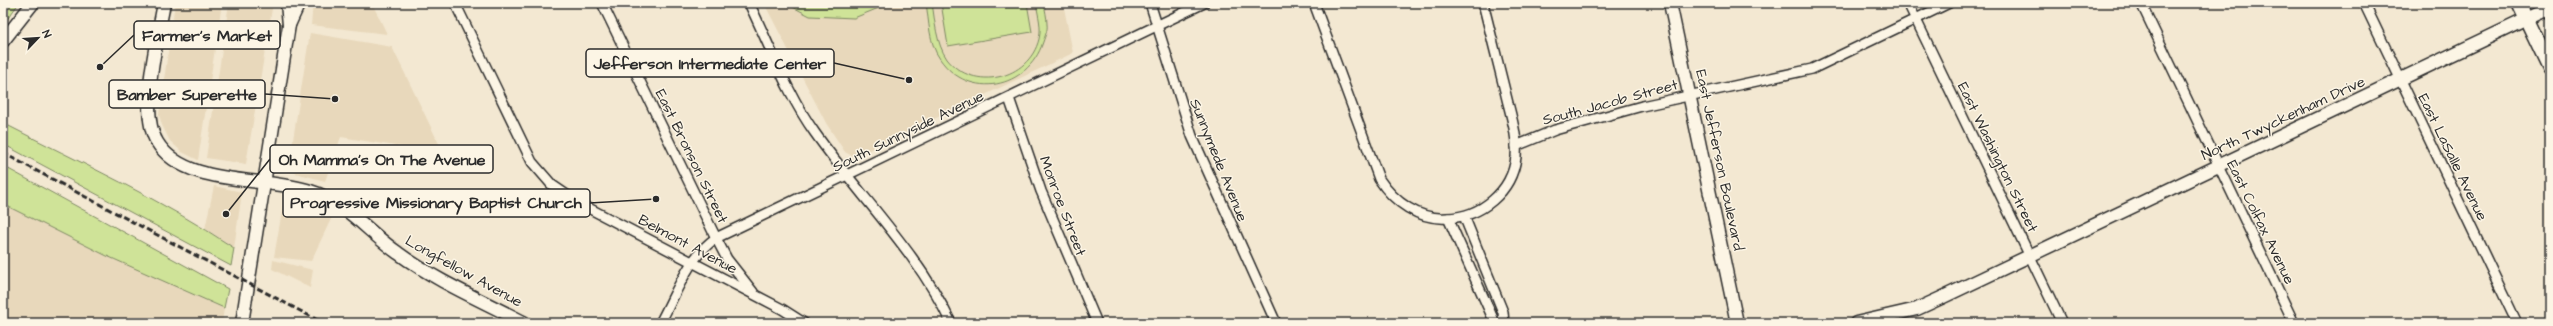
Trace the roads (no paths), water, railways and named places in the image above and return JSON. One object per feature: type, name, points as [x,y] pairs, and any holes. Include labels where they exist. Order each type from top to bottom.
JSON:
[{"type":"main road","points":[[2519,3],[2550,68]]},
{"type":"street","points":[[3,41],[32,3]]},
{"type":"street","name":"Longfellow Avenue","points":[[164,3],[148,111],[150,124],[156,141],[167,156],[189,170],[218,176],[264,181],[311,191],[344,208],[409,261],[525,323]]},
{"type":"street","points":[[286,3],[289,25]]},
{"type":"street","points":[[242,323],[289,25],[299,3]]},
{"type":"street","name":"Belmont Avenue","points":[[455,3],[532,162],[552,185],[577,202],[755,295],[804,323]]},
{"type":"street","name":"East Bronson Street","points":[[602,3],[727,259],[755,295]]},
{"type":"street","points":[[749,3],[799,107],[813,131],[846,176],[914,259],[951,323]]},
{"type":"street","name":"Sunnymede Avenue","points":[[1150,3],[1156,26],[1192,136],[1276,323]]},
{"type":"street","name":"South Sunnyside Avenue","points":[[660,323],[692,262],[700,250],[716,238],[1204,3]]},
{"type":"street","points":[[1314,3],[1379,179],[1394,198],[1404,205],[1426,215],[1448,218],[1464,216],[1482,209],[1501,192],[1513,169],[1516,134],[1483,3]]},
{"type":"street","name":"East Jefferson Boulevard","points":[[1670,3],[1737,323]]},
{"type":"street","name":"East Washington Street","points":[[1908,3],[2062,323]]},
{"type":"street","name":"South Jacob Street","points":[[1516,146],[1562,128],[1690,95],[1820,66],[1949,3]]},
{"type":"street","name":"East Colfax Avenue","points":[[2141,3],[2294,323]]},
{"type":"street","name":"East LaSalle Avenue","points":[[2364,3],[2517,323]]},
{"type":"street","name":"North Twyckenham Drive","points":[[1856,323],[1917,308],[2030,256],[2550,8]]},
{"type":"street","name":"Monroe Street","points":[[1009,98],[1044,198],[1097,323]]},
{"type":"street","points":[[1464,216],[1503,312],[1504,323]]},
{"type":"street","points":[[1448,218],[1495,323]]},
{"type":"railway","points":[[3,153],[323,323]]},
{"type":"place","name":"Farmer's Market","points":[[100,67]]},
{"type":"place","name":"Jefferson Intermediate Center","points":[[909,80]]},
{"type":"place","name":"Bamber Superette","points":[[335,99]]},
{"type":"place","name":"Progressive Missionary Baptist Church","points":[[656,199]]},
{"type":"place","name":"Oh Mamma's On The Avenue","points":[[226,214]]}]
